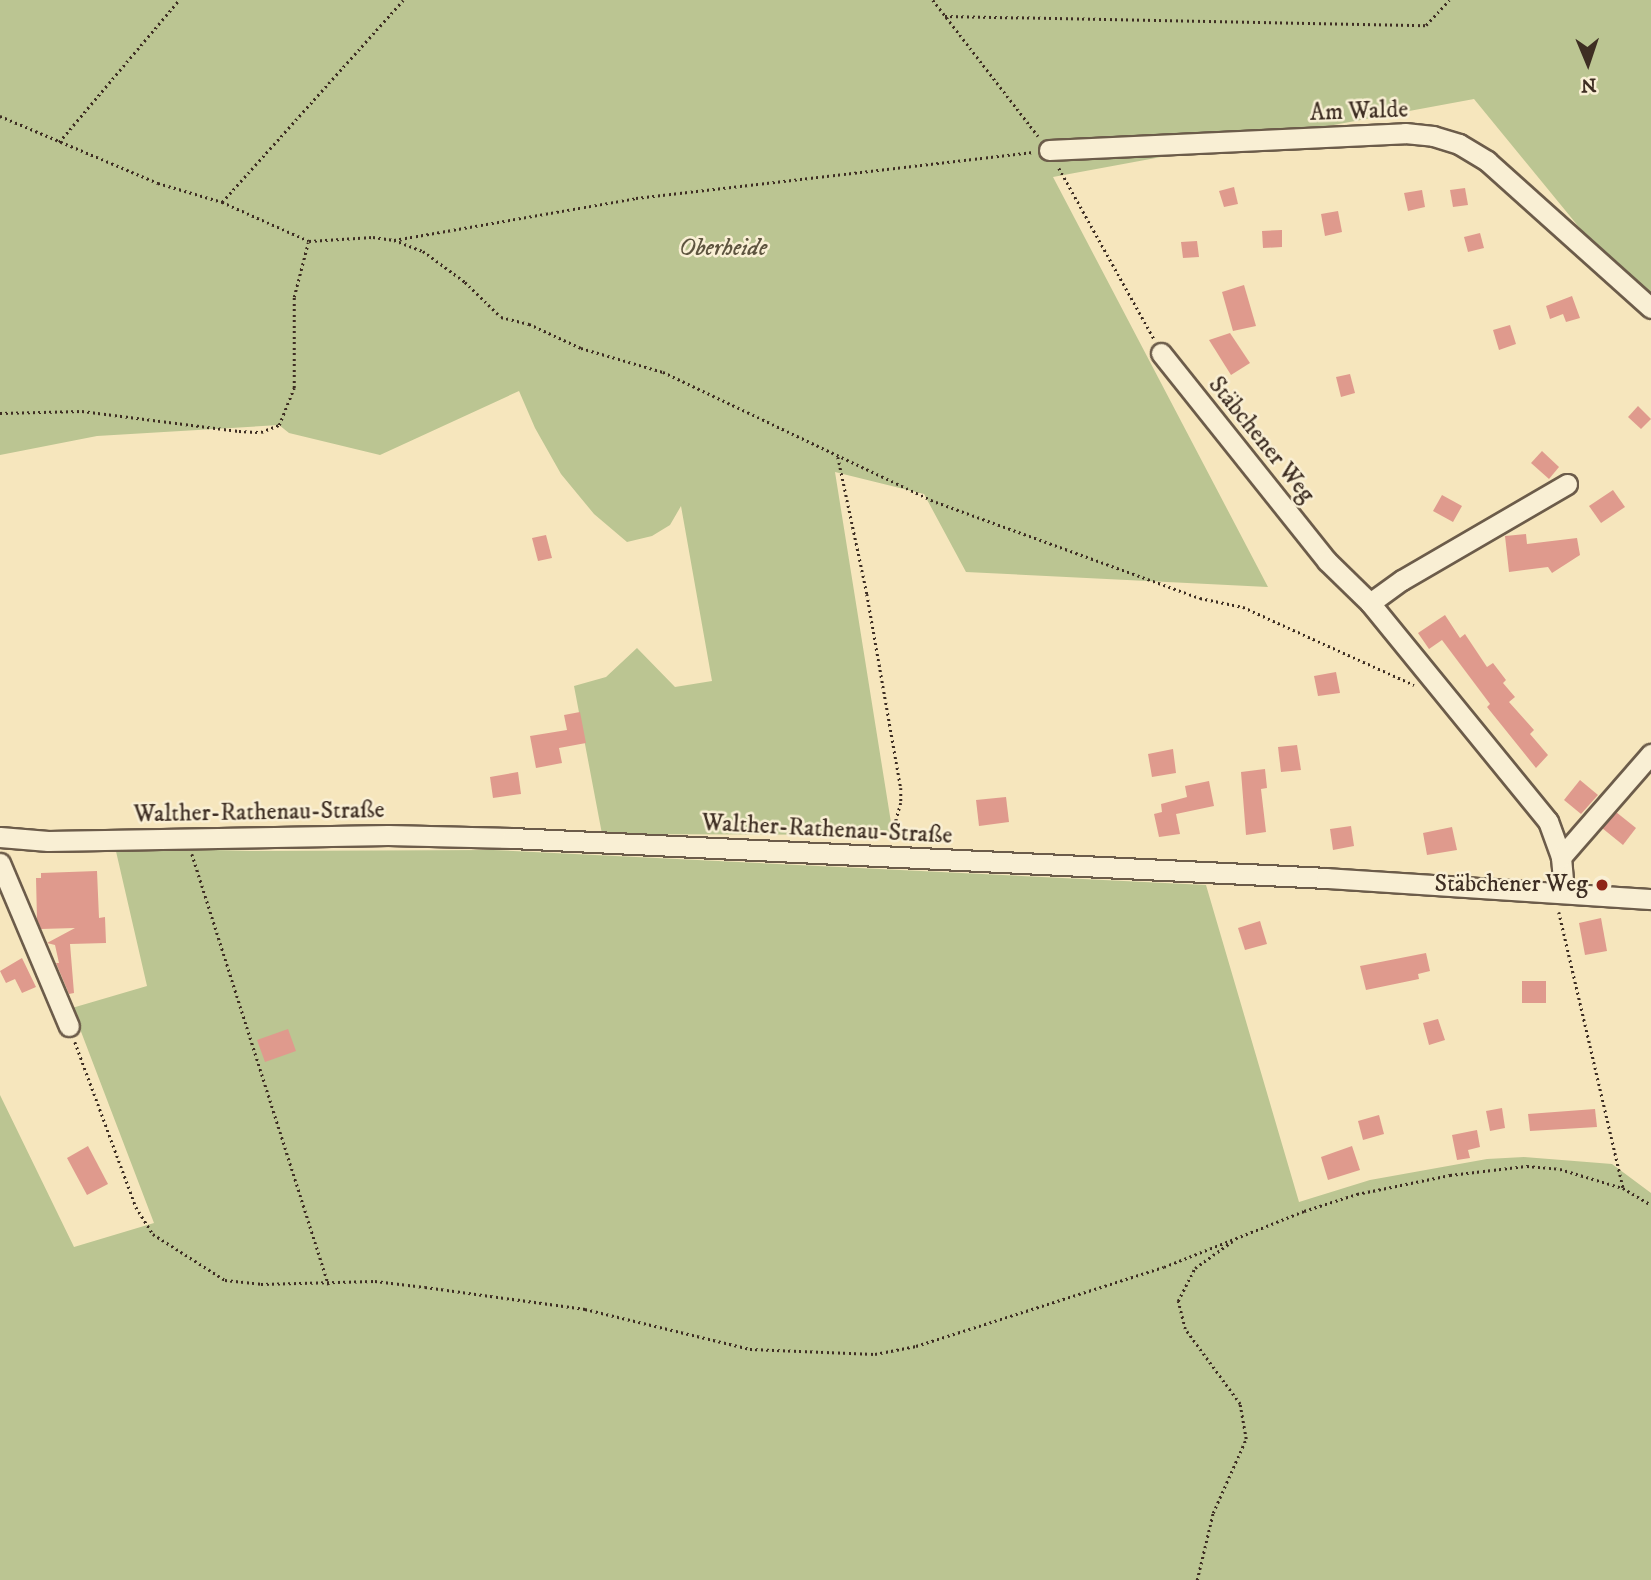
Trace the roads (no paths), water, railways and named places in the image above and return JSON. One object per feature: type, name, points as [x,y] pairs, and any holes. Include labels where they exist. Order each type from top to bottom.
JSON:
[{"type":"street","name":"Am Walde","points":[[1049,150],[1405,133],[1433,136],[1460,144],[1487,161],[1651,308]]},
{"type":"street","name":"Stäbchener Weg","points":[[1161,354],[1327,561],[1370,604],[1548,821],[1561,857],[1560,891]]},
{"type":"street","points":[[1370,604],[1402,580],[1567,484]]},
{"type":"street","points":[[1561,857],[1651,754]]},
{"type":"street","name":"Walther-Rathenau-Straße","points":[[0,837],[48,841],[388,835],[512,838],[1560,891],[1651,899]]},
{"type":"street","points":[[0,863],[69,1026]]},
{"type":"place","name":"Stäbchener Weg","points":[[1602,885]]},
{"type":"park label","name":"Oberheide","points":[[723,249]]}]
